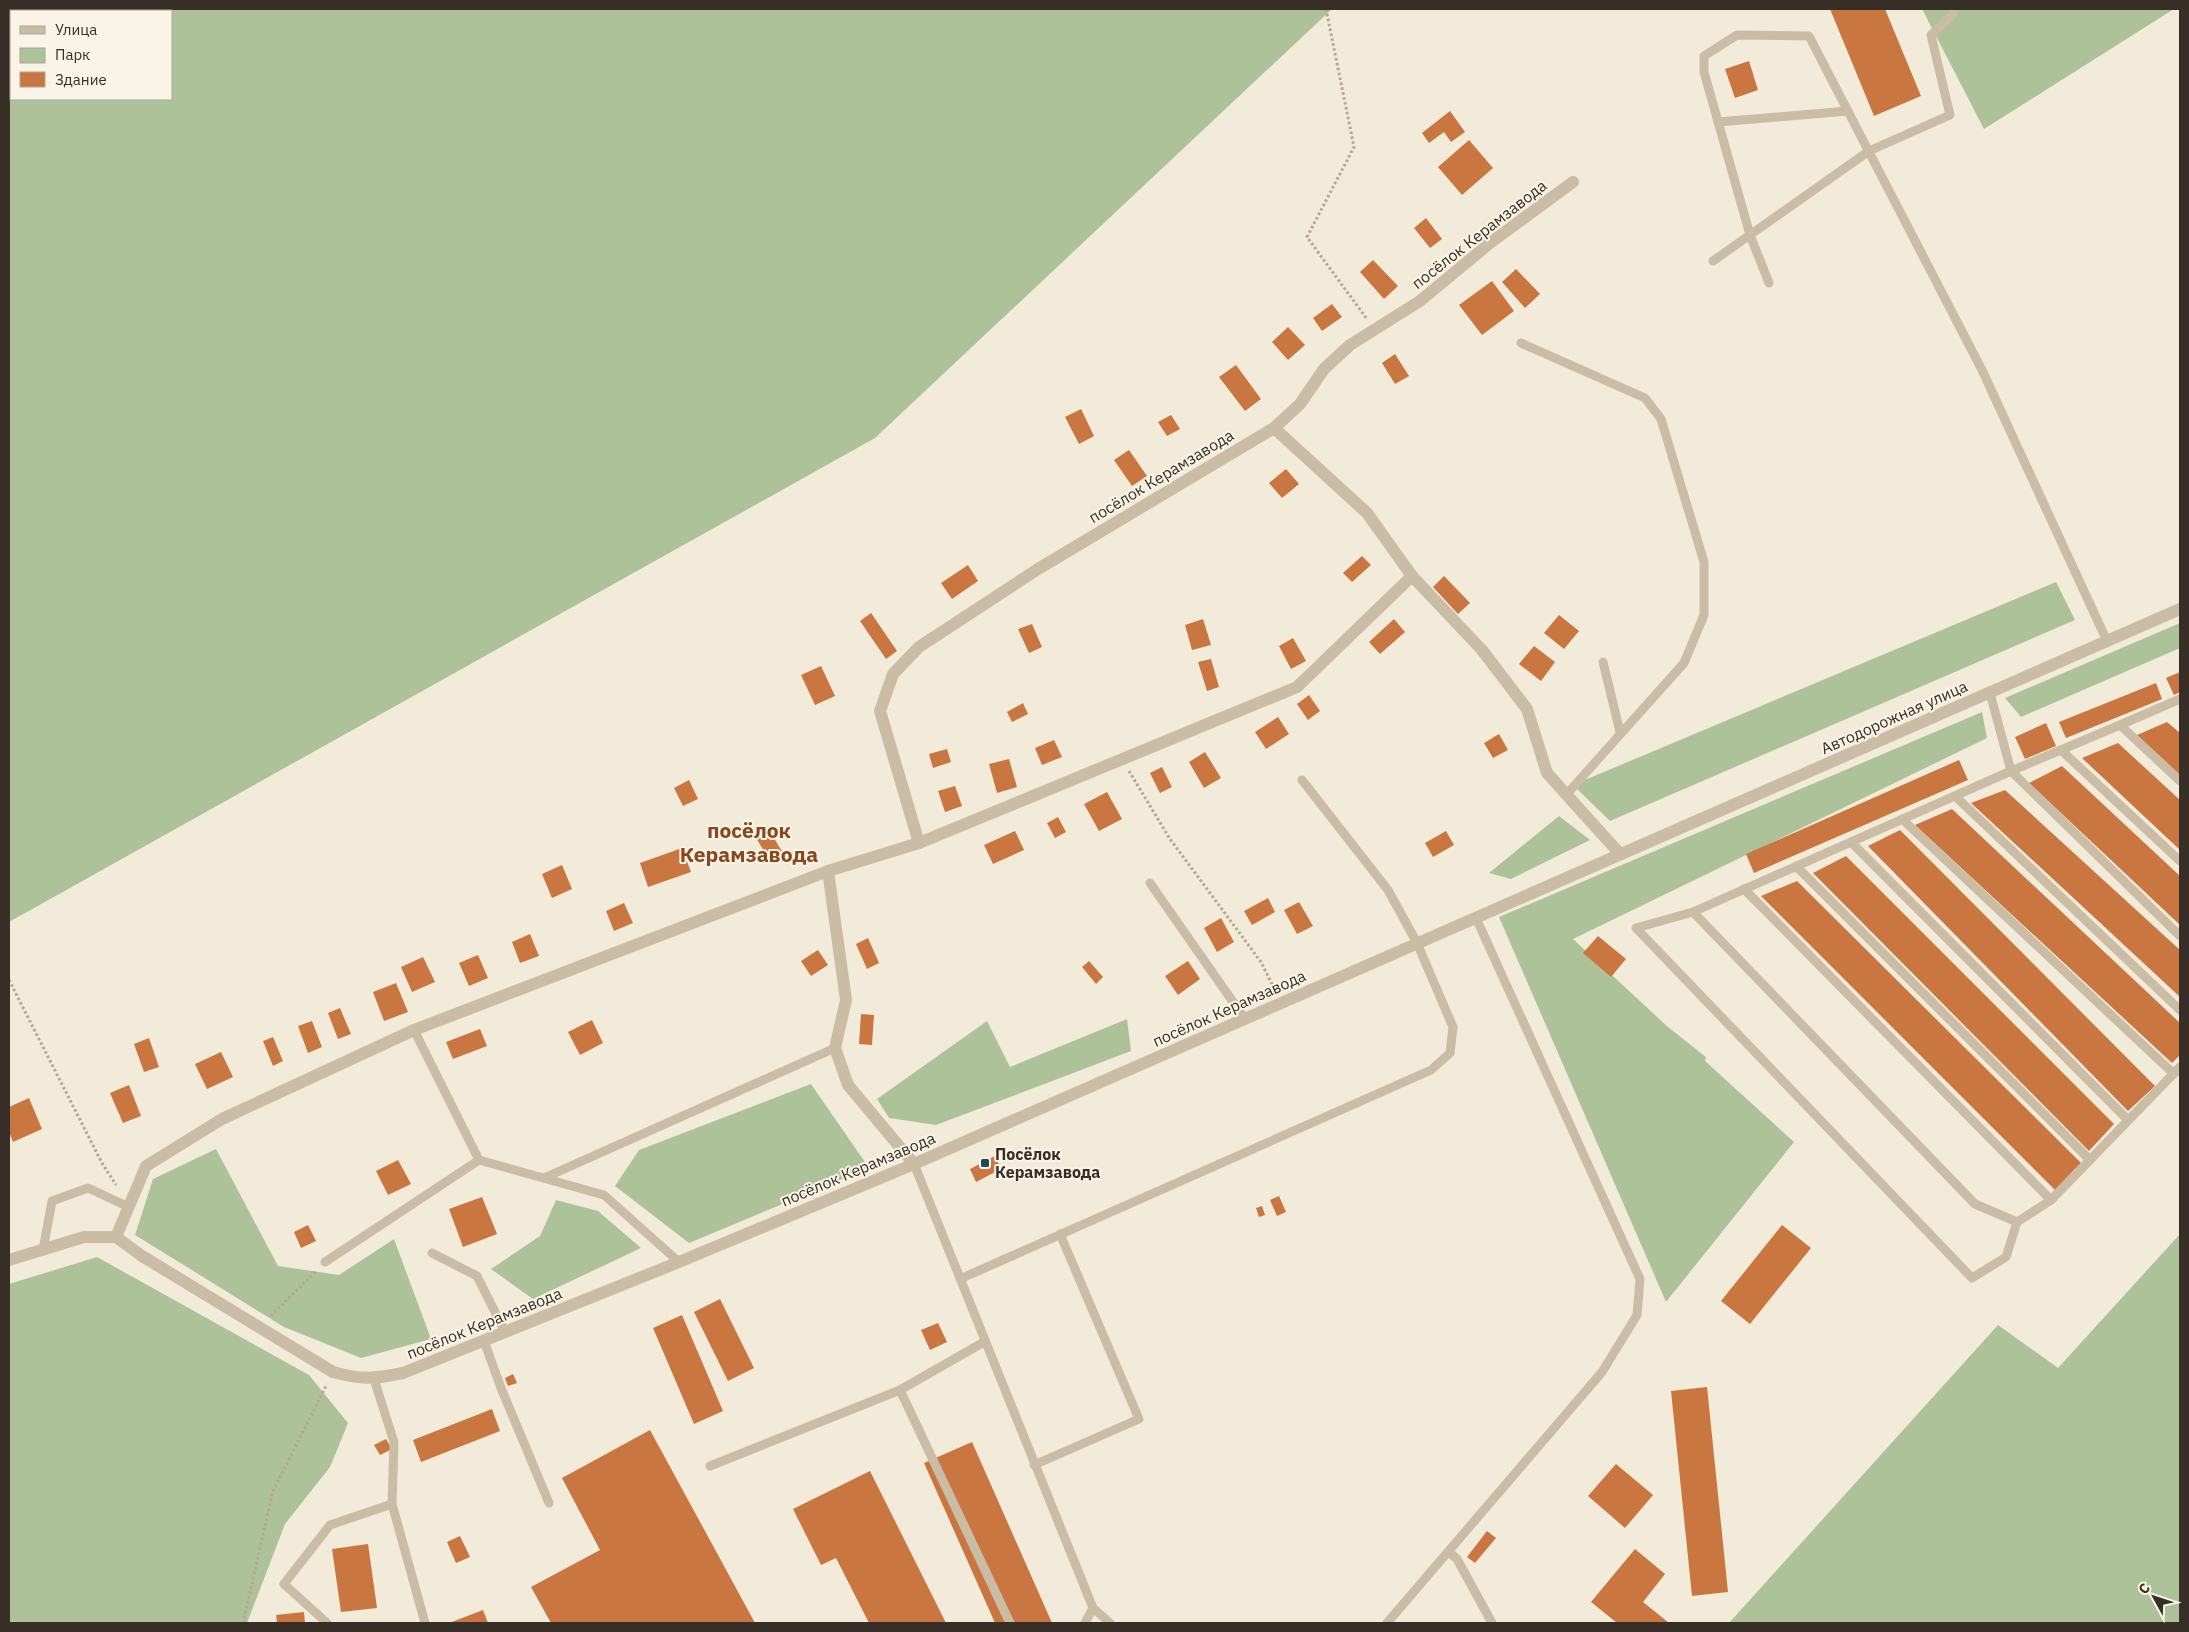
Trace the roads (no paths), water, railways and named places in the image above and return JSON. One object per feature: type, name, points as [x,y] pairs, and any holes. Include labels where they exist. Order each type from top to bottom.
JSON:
[{"type":"street","name":"посёлок Керамзавода","points":[[919,843],[880,711],[893,674],[919,647],[1038,568],[1274,428],[1300,404],[1324,369],[1350,345],[1420,301],[1490,244],[1573,182]]},
{"type":"street","points":[[1274,428],[1367,513],[1412,576],[1482,650],[1527,709],[1547,773],[1620,854]]},
{"type":"street","points":[[9,1260],[84,1237],[116,1237],[146,1166],[222,1119],[414,1030],[828,871],[919,843],[1298,687],[1412,576]]},
{"type":"street","name":"Автодорожная улица","points":[[1620,854],[2180,609]]},
{"type":"street","name":"посёлок Керамзавода","points":[[116,1237],[142,1256],[333,1372],[355,1378],[374,1379],[403,1373],[679,1262],[914,1164],[1620,854]]},
{"type":"street","points":[[828,871],[846,1000],[835,1048],[848,1084],[914,1164]]},
{"type":"lane","points":[[1714,261],[1869,151],[1950,115],[1931,34],[1953,14]]},
{"type":"lane","points":[[1768,283],[1750,235],[1718,122],[1704,72],[1704,56],[1738,36],[1809,36],[1983,372],[2107,641]]},
{"type":"lane","points":[[1718,122],[1848,111]]},
{"type":"lane","points":[[1521,343],[1645,398],[1661,419],[1704,562],[1704,615],[1684,662],[1566,795]]},
{"type":"lane","points":[[1603,662],[1620,732]]},
{"type":"lane","points":[[1990,693],[2011,771],[2180,936]]},
{"type":"lane","points":[[1902,819],[2177,1071],[2051,1200],[2017,1222],[2006,1257],[1972,1278],[1636,928],[1693,912],[1744,889],[1851,842],[1902,819],[2011,771],[2180,699]]},
{"type":"lane","points":[[2120,725],[2180,781]]},
{"type":"lane","points":[[2061,750],[2180,861]]},
{"type":"lane","points":[[960,1279],[1431,1070],[1450,1053],[1453,1027],[1418,943],[1388,890],[1302,780]]},
{"type":"lane","points":[[1955,796],[2180,1010]]},
{"type":"lane","points":[[1851,842],[2128,1120]]},
{"type":"lane","points":[[1796,866],[2090,1160]]},
{"type":"lane","points":[[1150,884],[1245,1019]]},
{"type":"lane","points":[[1744,889],[2051,1200]]},
{"type":"lane","points":[[1693,912],[1975,1204],[2017,1222]]},
{"type":"lane","points":[[1388,1623],[1602,1372],[1637,1315],[1640,1279],[1476,918]]},
{"type":"lane","points":[[414,1030],[480,1160],[604,1195],[679,1262]]},
{"type":"lane","points":[[544,1178],[835,1048]]},
{"type":"lane","points":[[325,1262],[480,1160]]},
{"type":"lane","points":[[914,1164],[984,1342],[1093,1608],[1110,1623]]},
{"type":"lane","points":[[43,1250],[52,1201],[88,1188],[129,1207]]},
{"type":"lane","points":[[1034,1465],[1139,1419],[1060,1234]]},
{"type":"lane","points":[[432,1253],[477,1276],[505,1332]]},
{"type":"lane","points":[[484,1340],[549,1503]]},
{"type":"lane","points":[[710,1466],[900,1390],[984,1342]]},
{"type":"lane","points":[[374,1379],[394,1442],[392,1504],[425,1623]]},
{"type":"lane","points":[[900,1390],[1010,1623]]},
{"type":"lane","points":[[327,1623],[284,1584],[330,1525],[392,1504]]},
{"type":"lane","points":[[1449,1552],[1457,1559],[1492,1623]]},
{"type":"lane","points":[[1085,1623],[1093,1608]]},
{"type":"place","name":"Посёлок Керамзавода","points":[[985,1163]]},
{"type":"district","name":"посёлок Керамзавода","points":[[749,842]]}]
